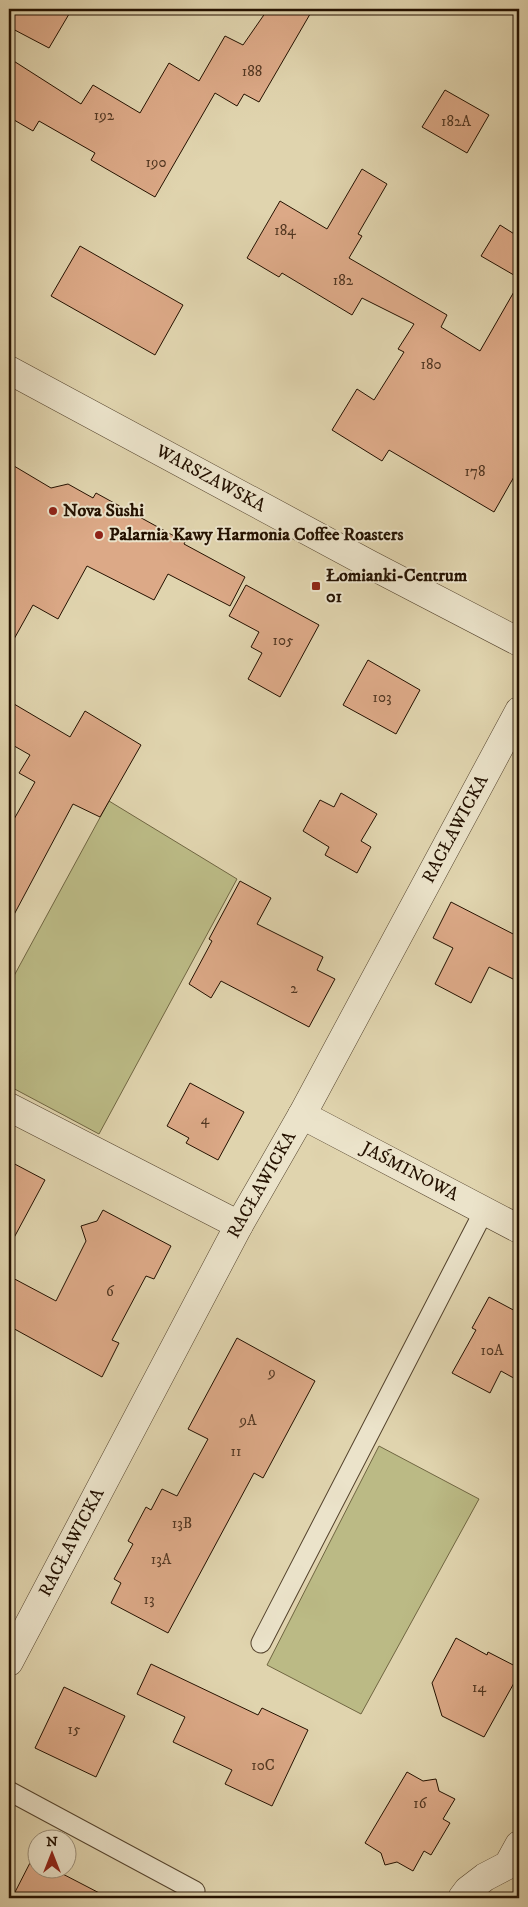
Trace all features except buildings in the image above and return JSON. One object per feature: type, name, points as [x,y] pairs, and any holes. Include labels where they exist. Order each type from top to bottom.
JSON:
[{"type":"street","name":"WARSZAWSKA","points":[[9,370],[369,564],[519,642]]},
{"type":"street","name":"RACŁAWICKA","points":[[9,1662],[240,1225],[302,1115],[519,710]]},
{"type":"street","points":[[9,1107],[240,1225]]},
{"type":"street","name":"JAŚMINOWA","points":[[302,1115],[519,1229]]},
{"type":"street","points":[[462,1898],[468,1890],[485,1877],[508,1864],[519,1845]]},
{"type":"lane","points":[[261,1642],[484,1211]]},
{"type":"lane","points":[[9,1791],[194,1891]]},
{"type":"shaded area","points":[[109,801],[237,879],[99,1134],[9,1086],[9,985]]},
{"type":"shaded area","points":[[379,1446],[479,1499],[361,1714],[267,1665]]},
{"type":"place","name":"Nova Sushi","points":[[53,511]]},
{"type":"place","name":"Palarnia Kawy Harmonia Coffee Roasters","points":[[99,535]]},
{"type":"place","name":"Łomianki-Centrum 01","points":[[316,586]]}]
